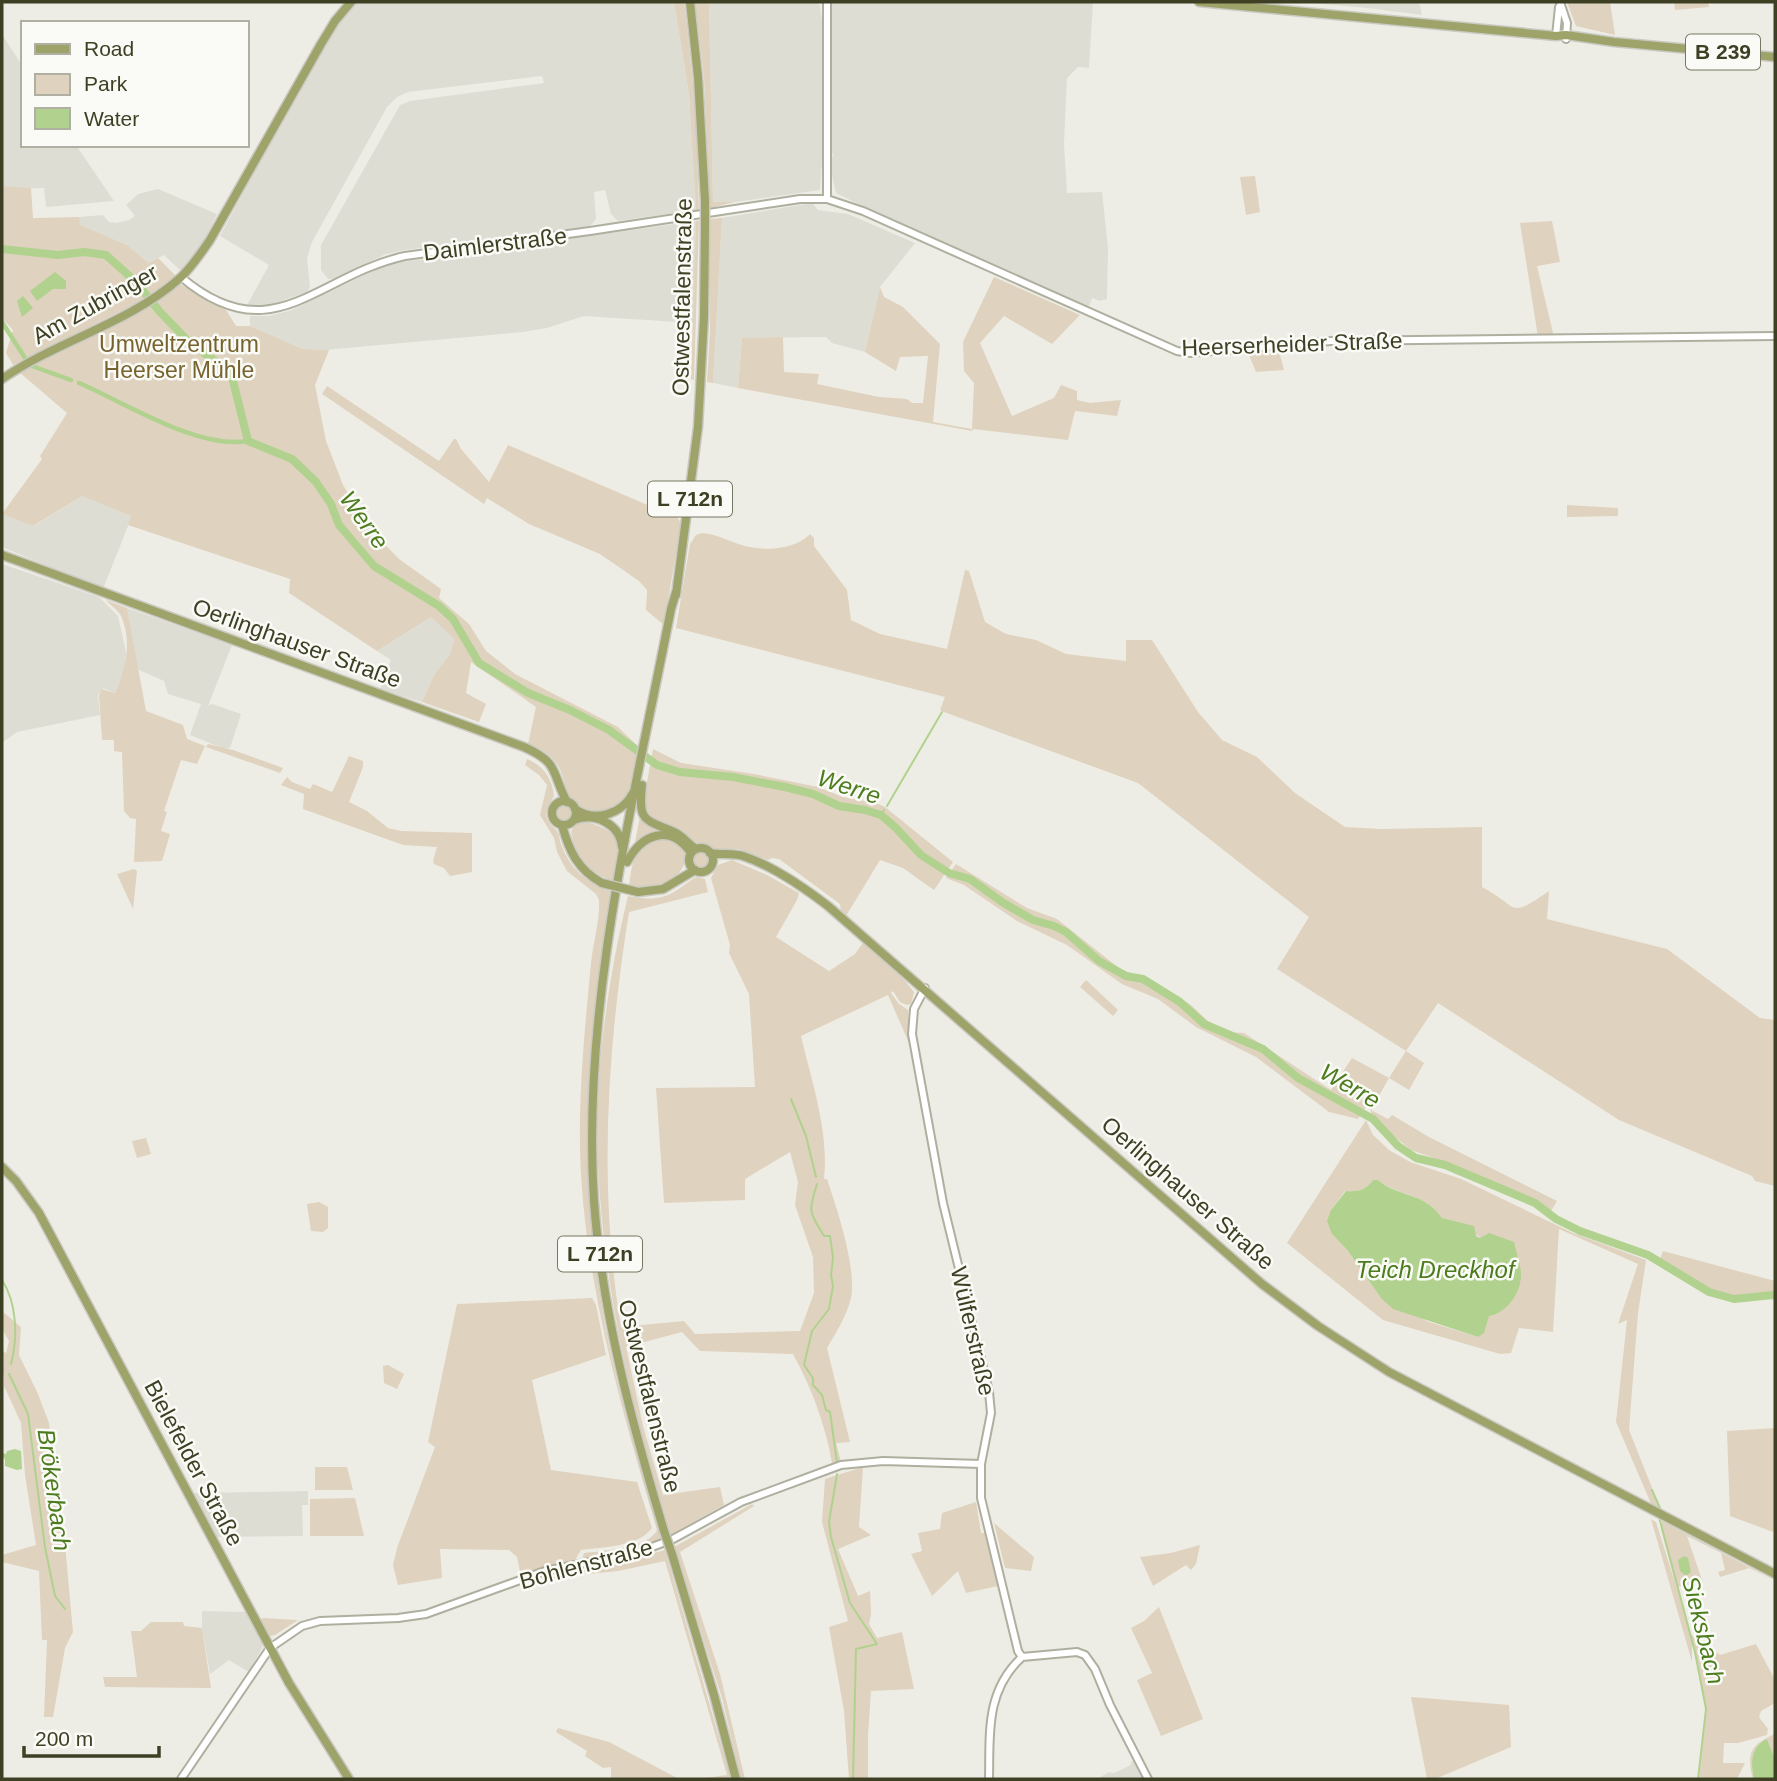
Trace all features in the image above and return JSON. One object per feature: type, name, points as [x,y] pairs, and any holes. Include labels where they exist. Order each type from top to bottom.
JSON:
[{"type":"main road","name":"Am Zubringer","points":[[2,379],[28,362],[139,307],[181,277],[210,240],[321,44],[351,2]]},
{"type":"main road","name":"Ostwestfalenstraße","points":[[690,2],[705,201],[701,381],[692,480],[676,592],[606,969],[594,1081],[593,1166],[597,1233],[614,1343],[641,1452],[715,1695],[736,1779]]},
{"type":"main road","name":"B 239","points":[[1199,2],[1775,57]]},
{"type":"main road","name":"Oerlinghauser Straße","points":[[2,555],[524,747],[549,762],[555,770],[563,802]]},
{"type":"main road","name":"L 712n","points":[[575,809],[595,815],[612,814],[630,800],[639,784]]},
{"type":"main road","name":"L 712n","points":[[639,784],[641,810],[649,823],[678,834],[694,851]]},
{"type":"main road","points":[[568,823],[553,820],[554,807],[563,802],[575,809],[568,823],[566,838],[576,862],[585,872],[603,883],[638,892],[663,889],[682,877],[692,867],[694,851],[675,839],[656,836],[636,845],[625,861]]},
{"type":"main road","name":"L 712n","points":[[568,823],[580,818],[603,821],[616,828],[625,861]]},
{"type":"main road","name":"Oerlinghauser Straße","points":[[694,851],[703,848],[711,857],[724,854],[749,859],[805,889],[872,942],[1262,1284],[1318,1326],[1389,1372],[1775,1574]]},
{"type":"main road","points":[[692,867],[706,871],[711,857]]},
{"type":"main road","name":"Bielefelder Straße","points":[[2,1167],[16,1181],[39,1213],[289,1683],[349,1779]]},
{"type":"street","points":[[826,2],[827,200]]},
{"type":"street","points":[[1556,36],[1560,2]]},
{"type":"street","points":[[1560,2],[1567,23],[1566,37]]},
{"type":"street","name":"Daimlerstraße","points":[[181,277],[228,306],[242,310],[268,310],[300,301],[378,263],[405,256],[783,202],[827,200]]},
{"type":"street","name":"Heerserheider Straße","points":[[827,200],[863,211],[1177,351],[1190,353],[1331,341],[1775,336]]},
{"type":"street","name":"Wülferstraße","points":[[925,988],[914,1009],[912,1034],[943,1203],[989,1392],[991,1413],[981,1464],[981,1498],[1018,1651],[1022,1657]]},
{"type":"street","name":"Bohlenstraße","points":[[181,1779],[271,1648],[296,1629],[312,1622],[426,1614],[545,1572],[639,1552],[673,1539],[741,1502],[832,1467],[883,1461],[981,1464]]},
{"type":"street","points":[[989,1779],[992,1704],[1002,1682],[1022,1657],[1081,1653],[1095,1669],[1110,1705],[1148,1779]]},
{"type":"shaded area","points":[[356,2],[674,2],[689,94],[696,210],[618,221],[611,214],[605,190],[594,192],[596,219],[590,226],[405,250],[386,254],[328,279],[321,270],[321,245],[400,105],[410,101],[544,83],[542,76],[408,92],[397,97],[387,107],[312,242],[307,258],[310,287],[307,292],[264,307],[246,307],[269,265],[220,236],[323,43]]},
{"type":"shaded area","points":[[709,2],[819,2],[822,20],[820,190],[735,202],[713,202]]},
{"type":"shaded area","points":[[831,2],[1093,2],[1089,68],[1078,67],[1067,78],[1064,144],[1067,193],[1102,192],[1108,248],[1107,299],[1100,301],[1092,298],[1088,309],[904,227],[836,193],[830,167],[833,154],[830,151]]},
{"type":"shaded area","points":[[1301,2],[1419,2],[1422,15],[1367,8]]},
{"type":"shaded area","points":[[2,34],[21,64],[21,147],[77,147],[114,201],[46,207],[44,188],[15,189],[2,186]]},
{"type":"shaded area","points":[[158,189],[217,214],[199,251],[182,272],[164,255],[149,263],[127,245],[79,225],[79,217],[103,215],[109,222],[116,223],[129,220],[135,216],[126,205],[138,194]]},
{"type":"shaded area","points":[[812,203],[818,210],[848,214],[915,243],[880,287],[865,352],[832,343],[826,337],[742,338],[738,388],[713,383],[722,218]]},
{"type":"shaded area","points":[[696,221],[694,323],[584,316],[547,328],[523,332],[325,350],[303,349],[250,326],[250,316],[269,316],[292,310],[375,270],[396,263]]},
{"type":"shaded area","points":[[82,496],[132,516],[103,589],[2,547],[2,514],[34,526]]},
{"type":"shaded area","points":[[2,564],[99,597],[118,616],[126,652],[125,666],[115,693],[103,688],[98,695],[100,715],[17,732],[2,743]]},
{"type":"shaded area","points":[[127,608],[232,645],[208,706],[212,704],[241,714],[230,748],[222,748],[190,735],[201,704],[168,694],[164,681],[137,669]]},
{"type":"shaded area","points":[[431,617],[454,639],[450,654],[434,675],[422,702],[380,689],[391,660],[377,651]]},
{"type":"shaded area","points":[[308,1491],[308,1505],[302,1505],[303,1536],[215,1537],[192,1493]]},
{"type":"shaded area","points":[[202,1611],[246,1612],[262,1640],[262,1648],[249,1672],[229,1660],[210,1674],[202,1628]]},
{"type":"shaded area","points":[[1134,1761],[1143,1779],[1097,1779],[1131,1765]]},
{"type":"green space","points":[[674,2],[684,2],[686,17],[696,113],[699,210],[696,210],[689,94]]},
{"type":"green space","points":[[695,2],[709,2],[713,202],[735,202],[710,208],[704,77]]},
{"type":"green space","points":[[1567,2],[1610,2],[1615,35],[1576,26]]},
{"type":"green space","points":[[1674,2],[1708,2],[1709,7],[1675,10]]},
{"type":"green space","points":[[1255,176],[1260,212],[1246,215],[1240,177]]},
{"type":"green space","points":[[2,186],[31,188],[33,218],[79,217],[80,225],[127,245],[149,263],[158,258],[177,277],[133,305],[13,365],[6,353],[13,330],[2,318]]},
{"type":"green space","points":[[722,218],[713,383],[707,382],[710,219]]},
{"type":"green space","points":[[696,221],[699,221],[694,380],[691,379]]},
{"type":"green space","points":[[1552,221],[1560,262],[1537,266],[1554,337],[1538,337],[1520,223]]},
{"type":"green space","points":[[994,277],[1080,315],[1052,344],[1004,316],[980,343],[1012,416],[1054,398],[1061,385],[1077,391],[1077,400],[1090,403],[1121,400],[1117,416],[1075,411],[1068,440],[972,431],[738,388],[742,338],[783,337],[784,372],[819,374],[817,384],[923,403],[928,356],[900,357],[896,371],[865,352],[880,287],[884,297],[903,307],[940,344],[933,422],[972,429],[974,383],[964,371],[963,342]]},
{"type":"green space","name":"Umweltzentrum Heerser Mühle","points":[[180,284],[226,310],[236,326],[250,326],[303,349],[329,350],[315,385],[326,441],[343,485],[371,530],[399,559],[441,589],[439,598],[469,624],[486,651],[515,674],[618,727],[639,747],[628,792],[615,809],[604,813],[590,812],[572,802],[555,762],[546,753],[528,744],[536,707],[471,662],[466,693],[486,704],[479,722],[422,702],[434,675],[450,654],[454,639],[431,617],[377,651],[289,593],[290,579],[128,525],[131,516],[82,496],[33,526],[2,514],[42,459],[40,456],[67,413],[19,372]]},
{"type":"green space","points":[[1278,347],[1284,370],[1256,372],[1247,350]]},
{"type":"green space","points":[[327,386],[439,461],[456,439],[461,449],[489,482],[508,445],[673,516],[675,514],[681,523],[664,625],[646,610],[647,590],[639,581],[600,554],[529,524],[487,498],[484,504],[322,394]]},
{"type":"green space","points":[[1567,505],[1618,508],[1618,516],[1567,517]]},
{"type":"green space","points":[[702,533],[745,546],[771,549],[796,543],[810,534],[814,538],[814,546],[847,590],[851,620],[880,634],[947,649],[965,570],[969,571],[985,622],[1006,634],[1036,640],[1066,654],[1126,661],[1126,640],[1152,640],[1198,712],[1222,740],[1257,757],[1295,793],[1345,827],[1482,827],[1482,887],[1509,905],[1519,908],[1549,891],[1547,919],[1667,949],[1760,1018],[1775,1020],[1775,1186],[1755,1181],[1752,1176],[1619,1120],[1438,1003],[1406,1051],[1277,969],[1309,917],[1138,783],[944,712],[940,710],[945,697],[676,628],[690,544],[696,535]]},
{"type":"green space","points":[[106,600],[127,608],[146,711],[183,725],[187,739],[205,746],[197,764],[181,760],[164,811],[167,812],[161,831],[170,834],[162,861],[134,862],[136,819],[130,818],[124,811],[122,752],[114,751],[114,740],[102,740],[99,695],[102,689],[115,693],[127,646],[121,616]]},
{"type":"green space","points":[[208,744],[283,768],[280,773],[206,747]]},
{"type":"green space","points":[[653,749],[681,763],[818,787],[843,797],[876,803],[885,807],[953,862],[934,890],[903,868],[880,860],[846,916],[841,911],[840,904],[779,859],[768,860],[739,849],[715,850],[696,844],[648,817],[643,804]]},
{"type":"green space","points":[[349,756],[363,761],[363,767],[349,802],[367,811],[388,828],[401,831],[472,833],[472,872],[450,876],[444,868],[434,864],[437,847],[403,845],[303,809],[304,794],[281,785],[287,777],[292,782],[310,789],[313,784],[332,792]]},
{"type":"green space","points":[[527,759],[538,765],[549,778],[554,796],[547,810],[547,818],[557,831],[571,864],[595,885],[611,891],[598,989],[590,1086],[589,1184],[592,1233],[610,1347],[625,1412],[662,1540],[623,1553],[592,1559],[582,1559],[584,1553],[635,1545],[645,1541],[657,1530],[628,1429],[603,1327],[585,1223],[580,1118],[587,1002],[599,900],[596,894],[567,871],[557,852],[554,838],[540,815],[547,785],[525,765]]},
{"type":"green space","points":[[564,805],[570,807],[570,819],[564,821],[558,819],[556,813],[558,807]]},
{"type":"green space","points":[[640,816],[653,829],[664,832],[651,834],[635,842]]},
{"type":"green space","points":[[584,821],[608,831],[617,842],[613,881],[591,869],[576,849],[571,832],[575,823]]},
{"type":"green space","points":[[663,839],[678,844],[686,853],[680,872],[658,886],[629,886],[636,854],[653,841]]},
{"type":"green space","points":[[701,851],[707,853],[707,865],[701,867],[695,865],[693,859],[695,853]]},
{"type":"green space","points":[[732,860],[799,893],[776,937],[829,971],[855,954],[863,943],[902,977],[914,992],[911,1004],[907,1005],[900,1002],[893,991],[891,993],[899,1004],[908,1010],[909,1043],[888,995],[801,1036],[822,1125],[824,1179],[827,1179],[841,1222],[851,1271],[849,1305],[827,1348],[850,1442],[836,1443],[841,1462],[832,1463],[817,1407],[793,1354],[700,1351],[682,1332],[626,1347],[643,1426],[663,1495],[720,1487],[724,1505],[670,1535],[622,1353],[601,1212],[597,1131],[600,1064],[608,996],[628,896],[666,896],[696,877],[705,879],[708,892],[629,912],[615,1016],[608,1120],[609,1223],[621,1327],[684,1321],[695,1334],[800,1331],[814,1293],[813,1257],[795,1205],[798,1182],[790,1152],[745,1179],[745,1200],[664,1203],[656,1088],[755,1087],[749,994],[729,953],[730,945],[711,878],[718,865]]},
{"type":"green space","points":[[956,864],[1027,908],[1057,919],[1119,968],[1169,991],[1191,1005],[1208,1021],[1228,1032],[1244,1033],[1331,1090],[1352,1058],[1389,1078],[1371,1110],[1366,1107],[1358,1119],[1329,1112],[1256,1057],[1196,1027],[1158,999],[1122,984],[1067,945],[1017,921],[964,885],[946,878]]},
{"type":"green space","points":[[134,869],[137,871],[133,909],[117,874]]},
{"type":"green space","points":[[1086,980],[1118,1010],[1113,1016],[1080,987]]},
{"type":"green space","points":[[1406,1051],[1424,1063],[1409,1090],[1389,1078]]},
{"type":"green space","points":[[1371,1110],[1388,1119],[1392,1115],[1429,1137],[1557,1201],[1551,1211],[1459,1167],[1411,1150],[1380,1125]]},
{"type":"green space","points":[[1366,1120],[1373,1135],[1389,1150],[1410,1162],[1461,1179],[1573,1233],[1646,1260],[1638,1313],[1629,1430],[1662,1513],[1652,1506],[1616,1422],[1627,1320],[1618,1324],[1638,1264],[1559,1229],[1553,1332],[1519,1328],[1511,1353],[1500,1354],[1383,1320],[1287,1243]],"holes":[[[1373,1180],[1427,1203],[1442,1218],[1455,1222],[1481,1238],[1488,1306],[1484,1330],[1478,1337],[1429,1322],[1381,1298],[1348,1251],[1332,1234],[1331,1210],[1345,1191],[1361,1190]]]},
{"type":"green space","points":[[146,1138],[151,1154],[137,1158],[132,1141]]},
{"type":"green space","points":[[319,1202],[328,1207],[328,1228],[323,1232],[311,1231],[307,1204]]},
{"type":"green space","points":[[1663,1251],[1775,1281],[1775,1306],[1773,1298],[1729,1296],[1687,1281],[1658,1264]]},
{"type":"green space","points":[[592,1298],[596,1305],[606,1355],[532,1380],[551,1470],[637,1482],[652,1528],[629,1543],[581,1550],[575,1560],[521,1576],[517,1557],[509,1550],[440,1549],[442,1578],[398,1585],[393,1565],[435,1447],[428,1442],[457,1304]]},
{"type":"green space","points":[[2,1311],[21,1327],[19,1355],[49,1423],[55,1487],[64,1533],[73,1632],[65,1648],[53,1717],[44,1717],[47,1640],[42,1640],[39,1571],[2,1562],[2,1555],[36,1545],[25,1475],[21,1423],[4,1386],[2,1374],[2,1351],[6,1353],[9,1341],[2,1329]]},
{"type":"green space","points":[[388,1365],[404,1374],[397,1389],[384,1383],[383,1366]]},
{"type":"green space","points":[[1775,1428],[1773,1532],[1730,1516],[1727,1431]]},
{"type":"green space","points":[[315,1467],[347,1467],[353,1490],[315,1490]]},
{"type":"green space","points":[[863,1467],[859,1527],[871,1535],[838,1549],[858,1596],[870,1591],[869,1624],[877,1638],[902,1632],[914,1689],[871,1691],[868,1779],[849,1779],[844,1711],[829,1627],[848,1621],[822,1522],[825,1479]]},
{"type":"green space","points":[[355,1498],[364,1536],[310,1536],[310,1499]]},
{"type":"green space","points":[[976,1502],[981,1533],[985,1533],[998,1586],[966,1593],[958,1571],[932,1596],[911,1554],[922,1551],[918,1533],[940,1529],[942,1513]]},
{"type":"green space","points":[[752,1504],[754,1506],[680,1552],[720,1674],[745,1779],[741,1779],[722,1698],[674,1547]]},
{"type":"green space","points":[[1651,1519],[1656,1522],[1676,1586],[1661,1529],[1662,1521],[1775,1581],[1749,1568],[1720,1577],[1718,1572],[1725,1570],[1721,1553],[1687,1536],[1703,1583],[1677,1587],[1690,1634],[1720,1655],[1756,1644],[1775,1680],[1775,1703],[1761,1711],[1759,1717],[1768,1729],[1767,1735],[1738,1743],[1724,1743],[1723,1763],[1745,1763],[1737,1779],[1699,1779],[1706,1709],[1696,1652],[1692,1643],[1692,1662]]},
{"type":"green space","points":[[994,1523],[1034,1557],[1031,1571],[1005,1568]]},
{"type":"green space","points":[[1200,1545],[1196,1564],[1191,1570],[1186,1565],[1153,1586],[1140,1557],[1171,1553]]},
{"type":"green space","points":[[665,1550],[731,1779],[698,1779],[727,1775],[665,1561],[618,1571],[559,1577],[541,1585],[537,1582]]},
{"type":"green space","points":[[1159,1607],[1203,1719],[1161,1736],[1137,1680],[1152,1673],[1131,1628],[1144,1621]]},
{"type":"green space","points":[[260,1620],[298,1620],[270,1636]]},
{"type":"green space","points":[[151,1622],[183,1622],[184,1626],[202,1628],[211,1688],[105,1687],[103,1677],[137,1677],[131,1631],[141,1631]]},
{"type":"green space","points":[[1411,1697],[1509,1705],[1511,1747],[1435,1779],[1427,1779]]},
{"type":"green space","points":[[558,1728],[609,1742],[679,1779],[611,1779],[611,1767],[603,1768],[585,1756],[587,1751],[556,1732]]},
{"type":"green space","points":[[1775,1734],[1775,1759],[1767,1739],[1755,1750],[1752,1761],[1754,1779],[1750,1763],[1752,1751],[1760,1742]]},
{"type":"water","points":[[55,272],[66,281],[66,289],[53,289],[37,301],[30,291]]},
{"type":"water","points":[[23,296],[33,308],[22,317],[17,301]]},
{"type":"water","name":"Teich Dreckhof","points":[[1373,1180],[1427,1203],[1442,1218],[1474,1226],[1476,1236],[1480,1238],[1489,1233],[1514,1242],[1521,1271],[1518,1289],[1507,1307],[1489,1316],[1484,1333],[1478,1337],[1393,1309],[1381,1298],[1348,1251],[1332,1234],[1327,1221],[1331,1210],[1346,1191],[1361,1190]]},
{"type":"water","points":[[7,1451],[21,1451],[22,1469],[5,1466],[2,1453],[6,1454]]},
{"type":"water","points":[[1684,1556],[1688,1558],[1691,1572],[1686,1576],[1680,1571],[1678,1560]]},
{"type":"water","points":[[1767,1739],[1775,1759],[1775,1779],[1754,1779],[1753,1755],[1758,1746]]},
{"type":"waterway","name":"Werre","points":[[2,249],[58,255],[84,252],[106,255],[136,282],[188,341],[227,370],[232,377],[248,441],[292,459],[316,482],[331,504],[339,525],[374,566],[439,606],[453,619],[479,663],[528,693],[609,730],[657,765],[680,772],[733,777],[785,787],[813,794],[839,806],[881,815],[921,855],[949,873],[970,879],[1033,920],[1066,932],[1099,961],[1126,976],[1143,979],[1180,1002],[1204,1024],[1263,1049],[1298,1078],[1373,1119],[1398,1146],[1416,1158],[1445,1165],[1535,1203],[1556,1219],[1580,1231],[1648,1255],[1709,1292],[1734,1299],[1775,1296]]},
{"type":"waterway","points":[[2,322],[25,358]]},
{"type":"waterway","points":[[32,366],[71,380]]},
{"type":"waterway","points":[[79,383],[185,432],[207,439],[248,441]]},
{"type":"waterway","points":[[887,806],[942,712]]},
{"type":"waterway","name":"Werre","points":[[881,815],[884,810]]},
{"type":"waterway","points":[[791,1099],[806,1136],[816,1177]]},
{"type":"waterway","points":[[817,1184],[812,1211],[824,1236],[830,1236],[833,1286],[829,1309],[812,1331],[804,1365],[813,1378],[813,1385],[822,1395],[826,1410],[830,1412],[837,1462]]},
{"type":"waterway","name":"Brökerbach","points":[[2,1280],[11,1299],[15,1320],[11,1364]]},
{"type":"waterway","name":"Brökerbach","points":[[9,1374],[28,1414],[45,1547],[55,1596],[65,1609]]},
{"type":"waterway","points":[[837,1474],[829,1522],[831,1537],[850,1603],[877,1644],[856,1649],[853,1779]]},
{"type":"waterway","name":"Sieksbach","points":[[1652,1490],[1660,1508]]},
{"type":"waterway","name":"Sieksbach","points":[[1659,1517],[1695,1652],[1706,1709],[1698,1779]]}]
